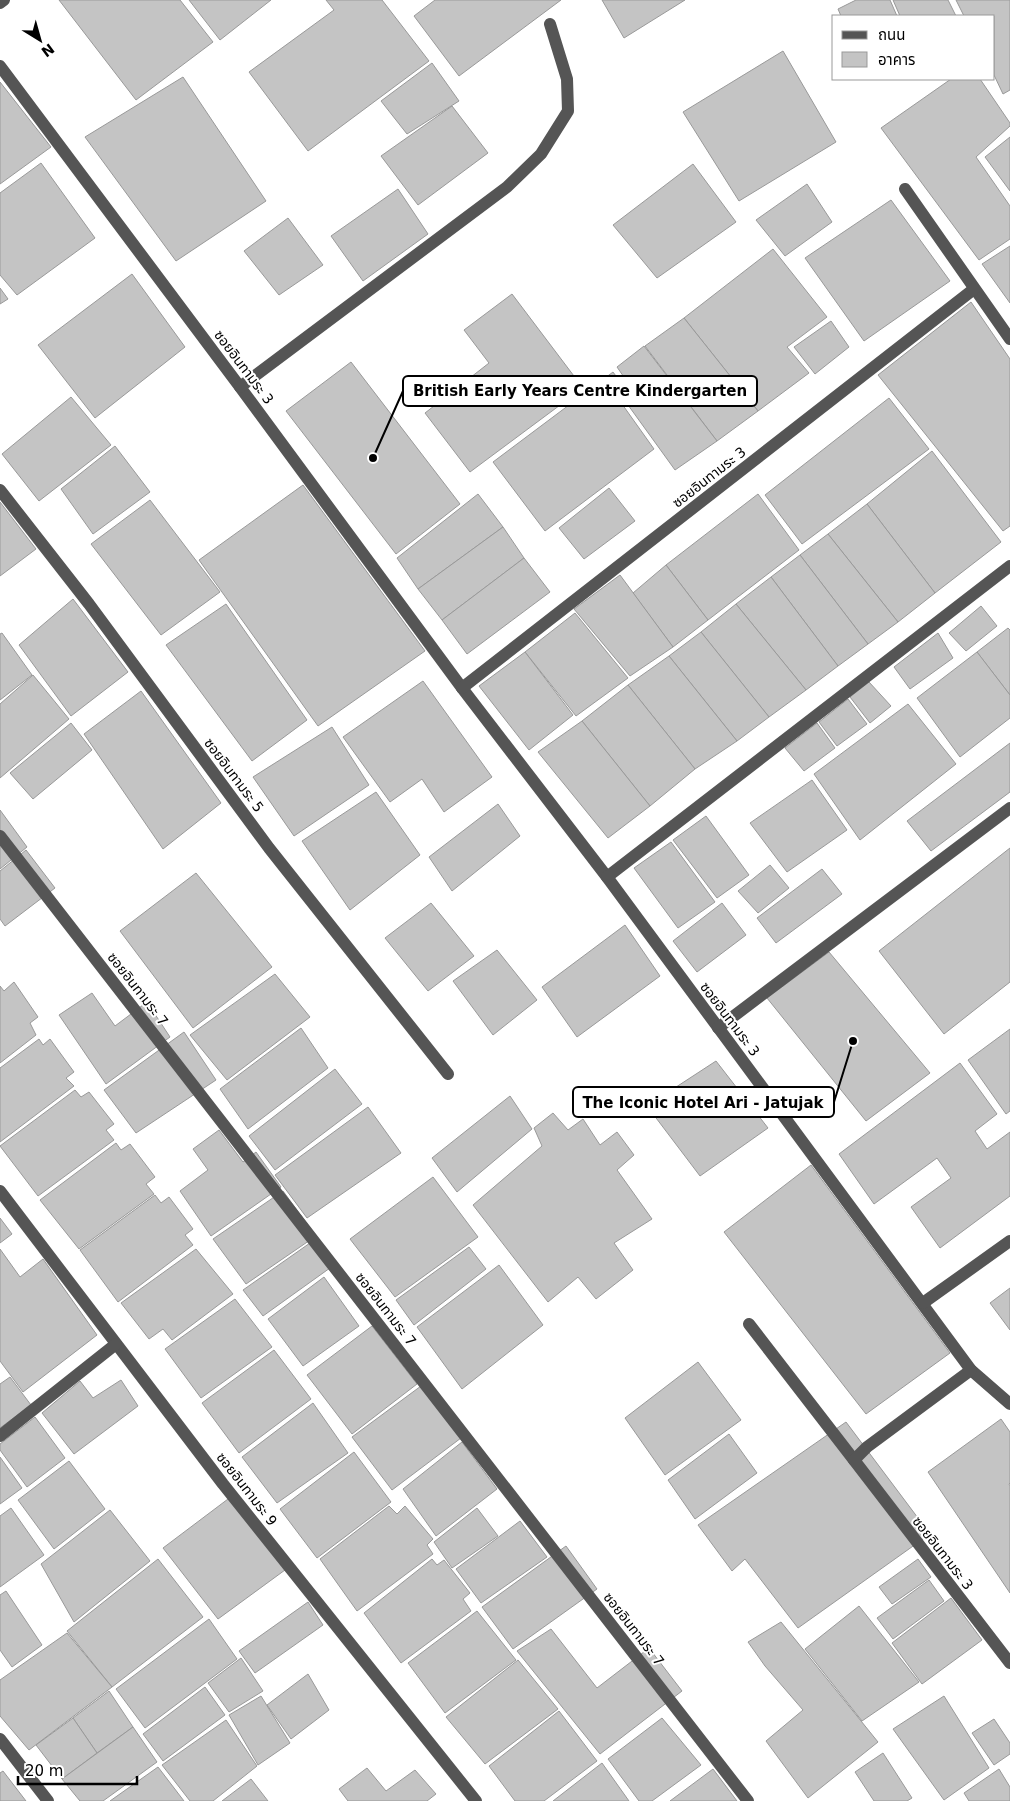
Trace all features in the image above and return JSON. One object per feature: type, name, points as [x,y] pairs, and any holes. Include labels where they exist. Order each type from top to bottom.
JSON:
[{"type":"street","points":[[0,3],[4,0]]},
{"type":"street","points":[[240,387],[507,187],[540,154],[568,111],[567,79],[550,24]]},
{"type":"street","name":"ซอยอินทามระ 3","points":[[0,66],[462,688],[607,878],[971,1370],[1010,1404]]},
{"type":"street","points":[[905,190],[1010,339]]},
{"type":"street","name":"ซอยอินทามระ 3","points":[[462,688],[974,289]]},
{"type":"street","name":"ซอยอินทามระ 5","points":[[0,490],[89,604],[269,848],[448,1074]]},
{"type":"street","points":[[607,878],[1010,566]]},
{"type":"street","points":[[718,1028],[1010,808]]},
{"type":"street","name":"ซอยอินทามระ 7","points":[[0,836],[748,1801]]},
{"type":"street","name":"ซอยอินทามระ 9","points":[[0,1191],[223,1484],[476,1801]]},
{"type":"street","points":[[923,1303],[1010,1241]]},
{"type":"street","name":"ซอยอินทามระ 3","points":[[748,1324],[1010,1663]]},
{"type":"street","points":[[0,1436],[116,1344]]},
{"type":"street","points":[[854,1460],[867,1447],[971,1370]]},
{"type":"street","points":[[0,1738],[48,1801]]},
{"type":"building","points":[[59,0],[180,0],[213,42],[136,100]]},
{"type":"building","points":[[189,0],[271,0],[220,40]]},
{"type":"building","points":[[326,0],[382,0],[429,61],[308,151],[249,72],[334,10]]},
{"type":"building","points":[[435,0],[561,0],[459,76],[414,16]]},
{"type":"building","points":[[602,0],[685,0],[624,38]]},
{"type":"building","points":[[856,0],[890,0],[897,15],[841,15],[838,9]]},
{"type":"building","points":[[893,0],[948,0],[956,15],[900,15]]},
{"type":"building","points":[[956,0],[1010,0],[1010,90],[1003,94],[995,77],[995,15],[964,15]]},
{"type":"building","points":[[783,51],[836,142],[739,201],[683,112]]},
{"type":"building","points":[[432,63],[459,101],[407,134],[381,101]]},
{"type":"building","points":[[183,77],[266,201],[176,261],[85,137]]},
{"type":"building","points":[[950,80],[981,80],[1010,123],[1010,126],[976,157],[1010,206],[1010,239],[979,260],[881,128]]},
{"type":"building","points":[[0,82],[51,147],[0,184]]},
{"type":"building","points":[[452,106],[488,153],[418,205],[381,156]]},
{"type":"building","points":[[1010,137],[1010,191],[985,157]]},
{"type":"building","points":[[41,163],[95,238],[17,295],[0,275],[0,193]]},
{"type":"building","points":[[693,164],[736,222],[657,278],[613,225]]},
{"type":"building","points":[[807,184],[832,222],[785,256],[756,220]]},
{"type":"building","points":[[398,189],[428,234],[363,281],[331,236]]},
{"type":"building","points":[[891,200],[950,281],[864,341],[805,258]]},
{"type":"building","points":[[288,218],[323,265],[279,295],[244,251]]},
{"type":"building","points":[[1010,246],[1010,303],[982,264]]},
{"type":"building","points":[[773,249],[827,317],[787,347],[809,373],[758,411],[684,318]]},
{"type":"building","points":[[132,274],[185,347],[95,418],[38,345]]},
{"type":"building","points":[[0,288],[8,299],[0,304]]},
{"type":"building","points":[[512,294],[583,388],[470,472],[425,413],[489,363],[464,330]]},
{"type":"building","points":[[971,302],[1010,359],[1010,526],[1003,531],[878,375]]},
{"type":"building","points":[[684,318],[758,411],[717,441],[645,346]]},
{"type":"building","points":[[831,321],[849,347],[815,374],[794,347]]},
{"type":"building","points":[[644,346],[717,441],[675,470],[628,405],[637,396],[617,367]]},
{"type":"building","points":[[351,362],[460,504],[396,554],[286,411]]},
{"type":"building","points":[[613,372],[630,395],[622,404],[654,449],[545,531],[493,462]]},
{"type":"building","points":[[71,397],[111,445],[39,501],[2,454]]},
{"type":"building","points":[[889,398],[929,449],[802,544],[765,495]]},
{"type":"building","points":[[115,446],[150,492],[93,534],[61,489]]},
{"type":"building","points":[[932,451],[1001,542],[935,593],[867,504]]},
{"type":"building","points":[[303,485],[425,651],[318,726],[199,560]]},
{"type":"building","points":[[609,488],[635,521],[584,559],[559,528]]},
{"type":"building","points":[[478,494],[503,527],[418,589],[397,558]]},
{"type":"building","points":[[758,494],[799,550],[708,620],[666,565]]},
{"type":"building","points":[[150,500],[220,592],[161,635],[91,544]]},
{"type":"building","points":[[0,502],[36,549],[0,576]]},
{"type":"building","points":[[867,504],[935,593],[898,622],[828,534]]},
{"type":"building","points":[[503,527],[524,558],[442,620],[418,589]]},
{"type":"building","points":[[828,534],[898,622],[868,644],[800,555]]},
{"type":"building","points":[[800,555],[868,644],[838,666],[771,577]]},
{"type":"building","points":[[524,558],[550,592],[467,654],[442,620]]},
{"type":"building","points":[[666,565],[708,620],[673,647],[633,593]]},
{"type":"building","points":[[620,575],[673,647],[630,676],[574,609]]},
{"type":"building","points":[[771,577],[838,666],[806,690],[736,604]]},
{"type":"building","points":[[73,599],[128,672],[71,716],[19,645]]},
{"type":"building","points":[[226,604],[307,720],[252,761],[166,645]]},
{"type":"building","points":[[736,604],[806,690],[769,717],[701,632]]},
{"type":"building","points":[[981,606],[997,626],[966,651],[949,633]]},
{"type":"building","points":[[575,613],[628,678],[576,716],[525,652]]},
{"type":"building","points":[[1008,628],[1010,630],[1010,695],[977,652]]},
{"type":"building","points":[[701,632],[769,717],[737,741],[669,656]]},
{"type":"building","points":[[2,633],[32,675],[0,700],[0,634]]},
{"type":"building","points":[[938,633],[953,658],[910,689],[894,667]]},
{"type":"building","points":[[525,652],[573,715],[529,750],[479,686]]},
{"type":"building","points":[[977,652],[1010,695],[1010,718],[960,757],[917,698]]},
{"type":"building","points":[[669,656],[737,741],[695,769],[628,685]]},
{"type":"building","points":[[33,675],[69,719],[0,778],[0,704]]},
{"type":"building","points":[[423,681],[492,777],[444,812],[422,779],[390,802],[343,737]]},
{"type":"building","points":[[869,682],[891,706],[870,723],[850,697]]},
{"type":"building","points":[[628,685],[695,769],[650,806],[582,721]]},
{"type":"building","points":[[141,691],[221,803],[163,849],[84,734]]},
{"type":"building","points":[[848,699],[867,724],[837,746],[819,722]]},
{"type":"building","points":[[908,704],[956,764],[860,840],[814,774]]},
{"type":"building","points":[[582,721],[650,806],[608,838],[538,752]]},
{"type":"building","points":[[71,723],[92,750],[33,799],[10,773]]},
{"type":"building","points":[[817,723],[835,748],[804,771],[785,748]]},
{"type":"building","points":[[332,727],[369,785],[294,836],[253,777]]},
{"type":"building","points":[[1010,743],[1010,792],[931,851],[907,821]]},
{"type":"building","points":[[812,780],[847,830],[787,872],[750,823]]},
{"type":"building","points":[[376,792],[420,855],[350,910],[302,841]]},
{"type":"building","points":[[498,804],[520,836],[452,891],[429,857]]},
{"type":"building","points":[[0,810],[27,847],[0,869]]},
{"type":"building","points":[[706,816],[749,875],[717,898],[673,840]]},
{"type":"building","points":[[671,842],[715,902],[678,928],[634,868]]},
{"type":"building","points":[[1010,848],[1010,982],[944,1034],[879,951]]},
{"type":"building","points":[[26,850],[55,888],[5,926],[0,919],[0,871]]},
{"type":"building","points":[[770,865],[789,888],[758,913],[738,891]]},
{"type":"building","points":[[822,869],[842,894],[776,943],[757,918]]},
{"type":"building","points":[[196,873],[272,967],[193,1028],[120,931]]},
{"type":"building","points":[[431,903],[474,956],[428,991],[385,938]]},
{"type":"building","points":[[722,903],[746,935],[697,972],[673,941]]},
{"type":"building","points":[[625,925],[660,976],[577,1037],[542,987]]},
{"type":"building","points":[[497,950],[537,1000],[493,1035],[453,981]]},
{"type":"building","points":[[829,952],[930,1073],[866,1121],[767,998]]},
{"type":"building","points":[[275,974],[310,1017],[227,1080],[190,1035]]},
{"type":"building","points":[[14,982],[38,1017],[30,1023],[36,1035],[0,1063],[0,986],[4,991]]},
{"type":"building","points":[[92,993],[115,1026],[147,1002],[170,1037],[106,1084],[59,1015]]},
{"type":"building","points":[[301,1028],[328,1068],[248,1129],[220,1089]]},
{"type":"building","points":[[1010,1029],[1010,1111],[1006,1114],[968,1060]]},
{"type":"building","points":[[184,1032],[216,1080],[136,1133],[104,1090]]},
{"type":"building","points":[[39,1039],[43,1045],[50,1039],[74,1072],[66,1078],[74,1086],[0,1142],[0,1068]]},
{"type":"building","points":[[716,1061],[768,1128],[700,1176],[647,1106]]},
{"type":"building","points":[[960,1063],[997,1114],[975,1131],[987,1149],[1010,1132],[1010,1196],[940,1248],[911,1207],[951,1178],[937,1158],[874,1204],[839,1154]]},
{"type":"building","points":[[335,1069],[362,1104],[275,1170],[249,1136]]},
{"type":"building","points":[[75,1090],[81,1097],[89,1092],[114,1124],[106,1130],[114,1140],[38,1196],[0,1146]]},
{"type":"building","points":[[510,1096],[532,1129],[457,1192],[432,1158]]},
{"type":"building","points":[[368,1107],[401,1153],[307,1218],[275,1175]]},
{"type":"building","points":[[553,1113],[568,1130],[583,1119],[600,1145],[617,1132],[634,1155],[617,1170],[652,1219],[614,1243],[633,1270],[596,1299],[578,1277],[548,1302],[473,1205],[542,1146],[534,1128]]},
{"type":"building","points":[[219,1130],[243,1162],[256,1152],[281,1187],[211,1236],[180,1191],[208,1170],[193,1149]]},
{"type":"building","points":[[116,1143],[121,1150],[130,1144],[155,1177],[146,1184],[154,1194],[79,1249],[40,1200]]},
{"type":"building","points":[[811,1165],[950,1353],[866,1414],[724,1232]]},
{"type":"building","points":[[433,1177],[478,1237],[395,1297],[350,1239]]},
{"type":"building","points":[[283,1191],[316,1236],[246,1284],[213,1239]]},
{"type":"building","points":[[155,1195],[161,1203],[169,1197],[193,1229],[185,1235],[193,1245],[118,1302],[80,1250]]},
{"type":"building","points":[[0,1218],[12,1234],[0,1243]]},
{"type":"building","points":[[310,1243],[330,1268],[263,1316],[243,1290]]},
{"type":"building","points":[[469,1247],[486,1269],[414,1325],[396,1300]]},
{"type":"building","points":[[0,1249],[20,1277],[43,1259],[97,1335],[23,1392],[0,1361]]},
{"type":"building","points":[[196,1249],[233,1294],[172,1340],[163,1329],[149,1339],[121,1303]]},
{"type":"building","points":[[499,1265],[543,1325],[462,1389],[417,1327]]},
{"type":"building","points":[[324,1277],[359,1326],[303,1366],[268,1319]]},
{"type":"building","points":[[1010,1288],[1010,1330],[990,1303]]},
{"type":"building","points":[[235,1299],[272,1347],[201,1398],[165,1349]]},
{"type":"building","points":[[372,1326],[417,1384],[352,1434],[307,1375]]},
{"type":"building","points":[[274,1350],[311,1399],[239,1453],[202,1403]]},
{"type":"building","points":[[698,1362],[741,1420],[665,1475],[625,1418]]},
{"type":"building","points":[[10,1377],[31,1405],[0,1428],[0,1384]]},
{"type":"building","points":[[121,1380],[138,1406],[74,1454],[42,1413],[80,1381],[93,1398]]},
{"type":"building","points":[[421,1386],[461,1438],[392,1490],[352,1437]]},
{"type":"building","points":[[313,1403],[348,1453],[277,1503],[242,1457]]},
{"type":"building","points":[[35,1417],[65,1458],[27,1487],[0,1450],[0,1444]]},
{"type":"building","points":[[1001,1419],[1010,1432],[1010,1593],[928,1472]]},
{"type":"building","points":[[846,1422],[930,1534],[798,1628],[745,1559],[732,1571],[698,1525]]},
{"type":"building","points":[[729,1434],[757,1473],[695,1519],[668,1480]]},
{"type":"building","points":[[462,1442],[497,1489],[436,1536],[403,1489]]},
{"type":"building","points":[[354,1452],[391,1502],[317,1558],[280,1509]]},
{"type":"building","points":[[0,1457],[22,1488],[0,1504]]},
{"type":"building","points":[[69,1461],[105,1509],[54,1549],[18,1500]]},
{"type":"building","points":[[232,1496],[285,1570],[218,1619],[163,1548]]},
{"type":"building","points":[[389,1506],[397,1514],[405,1506],[433,1539],[427,1545],[433,1554],[357,1611],[320,1559]]},
{"type":"building","points":[[11,1508],[44,1555],[0,1587],[0,1516]]},
{"type":"building","points":[[477,1508],[498,1536],[452,1568],[434,1542]]},
{"type":"building","points":[[110,1510],[150,1561],[74,1622],[41,1564]]},
{"type":"building","points":[[520,1521],[547,1557],[481,1603],[456,1569]]},
{"type":"building","points":[[566,1546],[597,1589],[513,1649],[482,1607]]},
{"type":"building","points":[[158,1559],[203,1617],[112,1687],[67,1631]]},
{"type":"building","points":[[432,1559],[437,1565],[444,1560],[470,1593],[463,1599],[471,1611],[401,1663],[364,1613]]},
{"type":"building","points":[[918,1559],[931,1577],[892,1604],[879,1587]]},
{"type":"building","points":[[929,1580],[944,1601],[893,1639],[877,1618]]},
{"type":"building","points":[[6,1591],[42,1645],[12,1667],[0,1650],[0,1595]]},
{"type":"building","points":[[951,1598],[982,1640],[922,1684],[892,1643]]},
{"type":"building","points":[[308,1602],[323,1625],[255,1673],[239,1651]]},
{"type":"building","points":[[859,1606],[919,1682],[862,1721],[805,1649]]},
{"type":"building","points":[[477,1611],[516,1660],[445,1713],[408,1663]]},
{"type":"building","points":[[209,1619],[237,1659],[145,1728],[116,1689]]},
{"type":"building","points":[[781,1622],[878,1742],[808,1798],[766,1741],[803,1710],[765,1666],[748,1642]]},
{"type":"building","points":[[551,1629],[597,1688],[649,1648],[682,1691],[600,1754],[517,1651]]},
{"type":"building","points":[[67,1633],[112,1687],[29,1750],[0,1716],[0,1680]]},
{"type":"building","points":[[241,1658],[263,1691],[229,1712],[208,1683]]},
{"type":"building","points":[[518,1660],[558,1709],[485,1764],[446,1717]]},
{"type":"building","points":[[308,1674],[329,1710],[291,1739],[267,1705]]},
{"type":"building","points":[[205,1687],[225,1715],[163,1761],[143,1734]]},
{"type":"building","points":[[109,1691],[133,1727],[97,1753],[73,1718]]},
{"type":"building","points":[[261,1696],[290,1743],[258,1765],[229,1715]]},
{"type":"building","points":[[944,1696],[989,1768],[944,1800],[893,1729]]},
{"type":"building","points":[[559,1711],[597,1761],[544,1801],[515,1801],[489,1766]]},
{"type":"building","points":[[73,1718],[97,1753],[62,1779],[36,1745]]},
{"type":"building","points":[[662,1718],[701,1765],[652,1801],[639,1801],[608,1759]]},
{"type":"building","points":[[994,1719],[1010,1743],[1010,1754],[994,1765],[972,1733]]},
{"type":"building","points":[[226,1720],[257,1766],[213,1801],[190,1801],[162,1765]]},
{"type":"building","points":[[133,1727],[157,1762],[103,1801],[80,1801],[62,1779]]},
{"type":"building","points":[[883,1753],[912,1798],[907,1801],[874,1801],[855,1772]]},
{"type":"building","points":[[602,1763],[629,1801],[553,1801]]},
{"type":"building","points":[[158,1767],[184,1801],[110,1801]]},
{"type":"building","points":[[367,1768],[386,1791],[415,1770],[436,1794],[427,1801],[348,1801],[339,1789]]},
{"type":"building","points":[[713,1769],[737,1801],[670,1801]]},
{"type":"building","points":[[999,1769],[1010,1787],[1010,1801],[969,1801],[964,1793]]},
{"type":"building","points":[[3,1771],[26,1801],[0,1801],[0,1773]]},
{"type":"building","points":[[251,1779],[268,1801],[222,1801]]},
{"type":"place","name":"British Early Years Centre Kindergarten","points":[[373,458]]},
{"type":"place","name":"The Iconic Hotel Ari - Jatujak","points":[[853,1041]]}]
